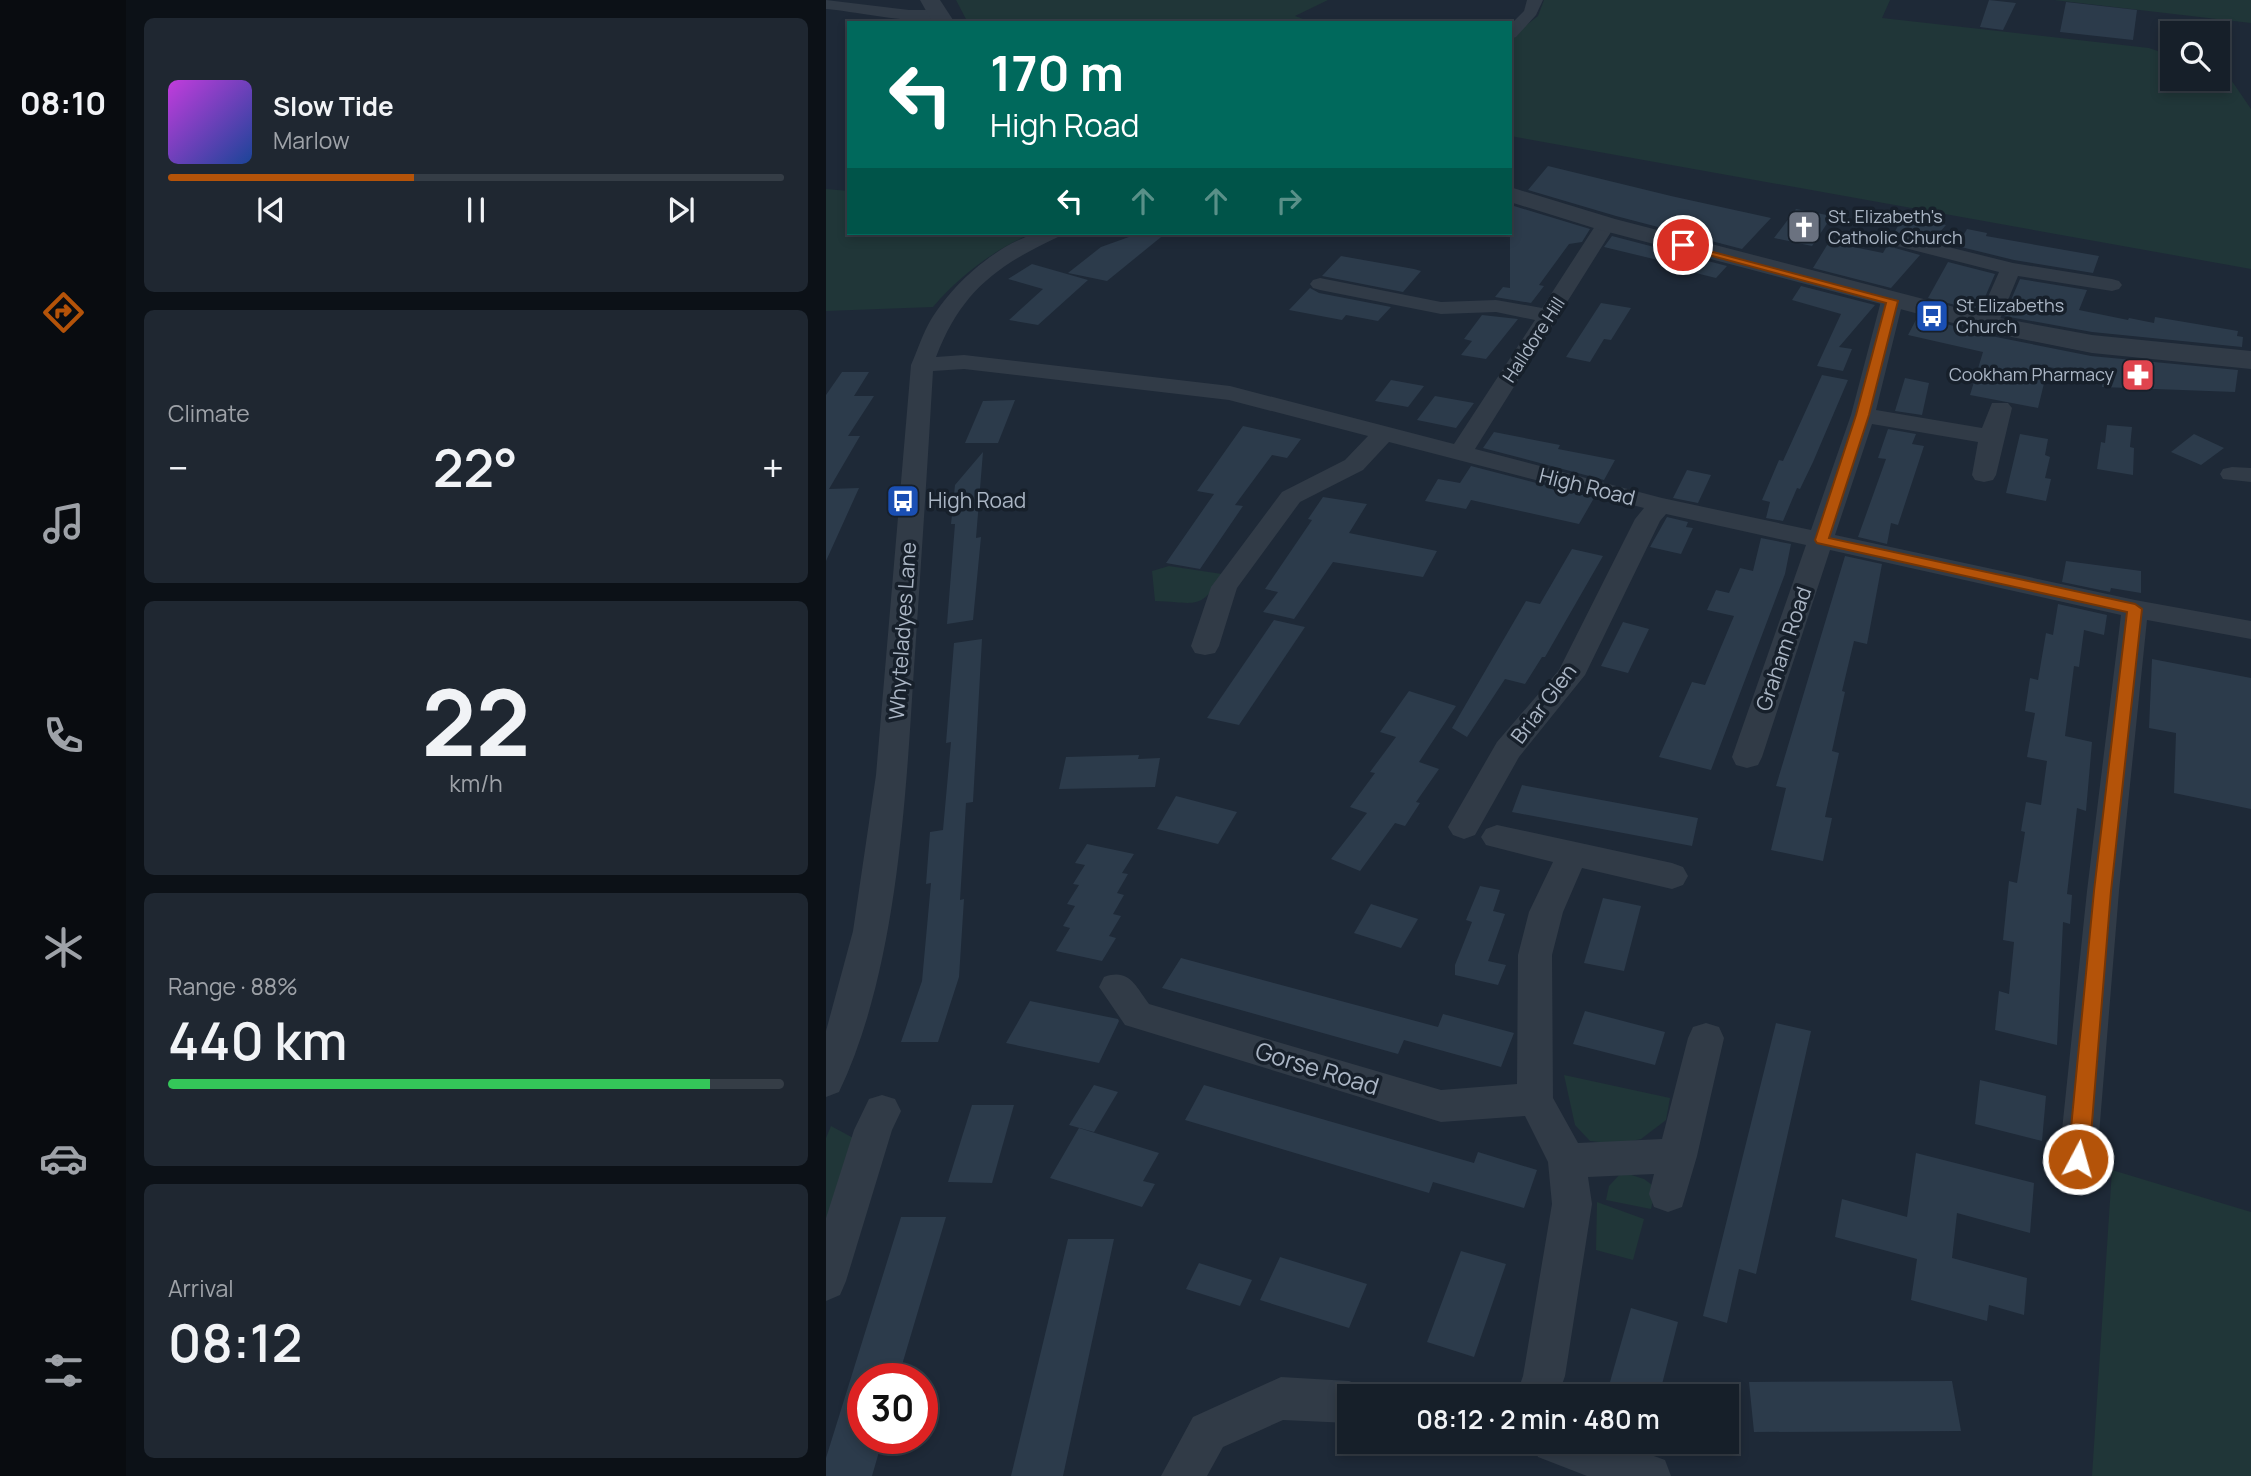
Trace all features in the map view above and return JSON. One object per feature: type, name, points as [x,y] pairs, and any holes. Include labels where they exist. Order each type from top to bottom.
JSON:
[{"type":"street","points":[[1512,32],[1531,12],[1535,0]]},
{"type":"street","points":[[826,4],[854,5],[900,15],[937,12]]},
{"type":"street","points":[[1512,195],[1606,224],[1987,324],[2092,344],[2251,360]]},
{"type":"street","name":"Halldore Hill","points":[[1460,454],[1606,224]]},
{"type":"street","name":"Whyteladyes Lane","points":[[826,1081],[840,1046],[874,912],[892,784],[922,365],[939,324],[970,283],[1016,251],[1047,235]]},
{"type":"street","points":[[1904,242],[2011,269],[2112,285]]},
{"type":"street","points":[[1987,324],[2011,269]]},
{"type":"street","points":[[1320,284],[1441,308],[1496,306],[1550,316]]},
{"type":"street","name":"Graham Road","points":[[1747,757],[1863,415],[1892,301]]},
{"type":"street","name":"High Road","points":[[922,365],[964,362],[1230,393],[1660,505],[2135,609],[2251,630]]},
{"type":"street","points":[[1984,475],[2000,408]]},
{"type":"street","points":[[1863,415],[1991,437]]},
{"type":"street","points":[[1205,646],[1224,587],[1291,497],[1354,465],[1385,432]]},
{"type":"street","name":"Briar Glen","points":[[1464,827],[1508,750],[1571,675],[1648,519],[1660,505]]},
{"type":"street","points":[[2078,1159],[2103,891],[2135,609]]},
{"type":"street","points":[[1497,837],[1672,876]]},
{"type":"street","points":[[1541,1384],[1572,1204],[1567,1161],[1535,1099],[1535,955],[1546,912],[1572,854]]},
{"type":"street","name":"Gorse Road","points":[[1116,987],[1138,1015],[1441,1106],[1535,1099]]},
{"type":"street","points":[[1668,1194],[1706,1038]]},
{"type":"street","points":[[826,1281],[873,1130],[882,1111]]},
{"type":"street","points":[[1567,1161],[1678,1156]]},
{"type":"street","points":[[1183,1476],[1209,1432],[1281,1398],[1337,1401]]},
{"type":"street","points":[[1587,1454],[1648,1476]]},
{"type":"green space","points":[[956,0],[1328,0],[1295,16],[1309,21],[967,21]]},
{"type":"green space","points":[[1544,0],[1890,0],[1882,18],[2149,48],[2160,52],[2160,91],[2230,91],[2230,78],[2251,109],[2251,269],[1512,136],[1512,36],[1538,16]]},
{"type":"green space","points":[[2054,0],[2251,0],[2251,23]]},
{"type":"green space","points":[[826,189],[847,191],[847,235],[1028,235],[978,265],[954,284],[933,307],[826,311]]},
{"type":"green space","points":[[1169,566],[1222,574],[1202,600],[1188,603],[1155,601],[1152,571]]},
{"type":"green space","points":[[1564,1075],[1670,1098],[1666,1120],[1641,1139],[1618,1144],[1590,1141],[1575,1125]]},
{"type":"green space","points":[[831,1126],[857,1140],[826,1228],[826,1138]]},
{"type":"green space","points":[[2112,1170],[2251,1212],[2251,1476],[2092,1476]]},
{"type":"green space","points":[[1622,1172],[1644,1179],[1656,1188],[1651,1209],[1606,1200],[1609,1186]]},
{"type":"green space","points":[[1597,1202],[1644,1219],[1633,1260],[1596,1250]]},
{"type":"building","points":[[1989,0],[2016,3],[2003,30],[1980,27]]},
{"type":"building","points":[[2066,2],[2137,10],[2133,40],[2060,32]]},
{"type":"building","points":[[1548,166],[1771,218],[1742,249],[1528,190]]},
{"type":"building","points":[[1514,206],[1590,229],[1582,242],[1569,244],[1539,285],[1544,286],[1531,303],[1495,297],[1503,287],[1510,288]]},
{"type":"building","name":"St. Elizabeth's Catholic Church","points":[[1796,209],[1832,216],[1812,246],[1774,238]]},
{"type":"building","points":[[1903,217],[1946,225],[1933,240],[1905,233],[1895,236],[1891,242],[1895,248],[1920,255],[1891,288],[1813,268],[1829,242],[1883,253]]},
{"type":"building","points":[[1967,229],[1987,233],[1986,236],[2099,256],[2093,273],[2014,260],[1957,246]]},
{"type":"building","points":[[1134,235],[1164,235],[1107,281],[1068,273],[1101,247]]},
{"type":"building","points":[[1612,236],[1727,266],[1716,278],[1663,265],[1666,262],[1604,247]]},
{"type":"building","points":[[1341,256],[1421,271],[1403,292],[1322,276]]},
{"type":"building","points":[[1948,262],[1995,274],[1979,311],[1928,298]]},
{"type":"building","points":[[1032,264],[1088,280],[1038,325],[1009,320],[1043,289],[1008,279]]},
{"type":"building","points":[[2020,279],[2087,290],[2079,310],[2128,320],[2129,318],[2154,323],[2155,317],[2238,331],[2237,336],[2243,337],[2242,347],[2092,332],[2004,316]]},
{"type":"building","points":[[1801,286],[1875,305],[1839,347],[1852,349],[1843,371],[1817,366],[1841,314],[1792,300]]},
{"type":"building","points":[[1310,288],[1319,293],[1391,307],[1378,321],[1346,315],[1342,320],[1289,310]]},
{"type":"building","points":[[1601,303],[1631,308],[1611,340],[1604,339],[1590,362],[1566,357]]},
{"type":"building","points":[[1482,315],[1518,319],[1486,359],[1461,355],[1472,341],[1464,339]]},
{"type":"building","points":[[1918,316],[1986,335],[2091,356],[2238,370],[2235,392],[2102,387],[2103,376],[2048,367],[2038,408],[1970,395],[1983,352],[1908,335]]},
{"type":"building","points":[[842,372],[869,372],[854,396],[874,396],[848,436],[860,436],[829,489],[859,488],[826,561],[826,395]]},
{"type":"building","points":[[1822,375],[1848,380],[1813,462],[1800,489],[1797,488],[1783,521],[1766,518],[1770,502],[1762,500]]},
{"type":"building","points":[[1905,378],[1929,383],[1922,415],[1895,411]]},
{"type":"building","points":[[1391,380],[1424,386],[1408,407],[1375,401]]},
{"type":"building","points":[[1435,396],[1474,403],[1456,428],[1417,420]]},
{"type":"building","points":[[1015,400],[998,443],[965,443],[983,401]]},
{"type":"building","points":[[2107,425],[2132,427],[2130,447],[2134,448],[2133,475],[2097,469]]},
{"type":"building","points":[[1243,426],[1301,439],[1287,458],[1272,455],[1235,505],[1243,506],[1200,569],[1166,563],[1214,494],[1197,491]]},
{"type":"building","points":[[1888,429],[1916,434],[1912,444],[1924,446],[1898,525],[1891,523],[1887,544],[1858,537],[1886,459],[1878,458]]},
{"type":"building","points":[[1494,432],[1560,445],[1558,449],[1615,460],[1604,480],[1483,448]]},
{"type":"building","points":[[2020,434],[2048,439],[2045,455],[2050,457],[2045,478],[2051,479],[2046,501],[2006,493]]},
{"type":"building","points":[[2194,434],[2224,448],[2201,465],[2171,452]]},
{"type":"building","points":[[983,452],[976,538],[981,537],[973,620],[947,624],[955,524],[951,524],[955,485]]},
{"type":"building","points":[[1471,466],[1594,498],[1579,524],[1471,500],[1466,509],[1425,501],[1438,479],[1460,483]]},
{"type":"building","points":[[1687,470],[1711,475],[1698,503],[1673,498]]},
{"type":"building","points":[[1323,497],[1367,504],[1349,533],[1437,551],[1423,577],[1333,562],[1294,619],[1263,612],[1278,592],[1265,589],[1312,520],[1308,519]]},
{"type":"building","points":[[1667,517],[1688,522],[1686,527],[1693,528],[1681,554],[1650,547]]},
{"type":"building","points":[[1761,538],[1791,544],[1785,574],[1711,770],[1659,757],[1692,682],[1705,685],[1734,616],[1707,610],[1716,590],[1729,593],[1740,568],[1753,571]]},
{"type":"building","points":[[1572,549],[1603,556],[1545,657],[1542,657],[1525,684],[1505,679],[1467,737],[1452,728],[1526,601],[1540,604]]},
{"type":"building","points":[[1845,556],[1882,564],[1867,644],[1854,641],[1842,691],[1845,692],[1832,751],[1839,753],[1825,817],[1832,818],[1823,861],[1771,850],[1786,788],[1776,786]]},
{"type":"building","points":[[2066,561],[2141,571],[2141,593],[2111,588],[2110,592],[2062,582]]},
{"type":"building","points":[[2058,604],[2107,615],[2104,635],[2084,630],[2079,667],[2074,666],[2065,736],[2092,742],[2086,811],[2077,808],[2067,894],[2072,895],[2070,924],[2063,922],[2057,1045],[1995,1030],[1999,991],[2009,994],[2014,942],[2003,940],[2009,881],[2017,883],[2025,832],[2021,831],[2026,802],[2041,805],[2047,761],[2027,757],[2035,713],[2025,711],[2030,678],[2038,680],[2046,633],[2053,635]]},
{"type":"building","points":[[1274,620],[1305,627],[1239,725],[1207,718]]},
{"type":"building","points":[[1623,622],[1649,629],[1628,673],[1601,666]]},
{"type":"building","points":[[982,639],[973,802],[966,803],[959,977],[938,1042],[901,1042],[922,981],[931,883],[926,884],[930,832],[943,830],[951,742],[946,743],[954,643]]},
{"type":"building","points":[[2152,659],[2251,678],[2251,809],[2174,793],[2176,733],[2149,728]]},
{"type":"building","points":[[1409,691],[1456,706],[1419,762],[1439,769],[1416,802],[1420,803],[1405,826],[1395,823],[1360,871],[1331,859],[1367,813],[1350,807],[1375,773],[1370,772],[1396,737],[1380,732]]},
{"type":"building","points":[[1139,755],[1138,759],[1160,758],[1155,787],[1059,789],[1066,757]]},
{"type":"building","points":[[1522,785],[1698,818],[1692,846],[1512,812]]},
{"type":"building","points":[[1176,796],[1237,812],[1218,844],[1157,829]]},
{"type":"building","points":[[1087,844],[1134,854],[1122,873],[1128,874],[1117,893],[1124,895],[1113,914],[1121,916],[1109,936],[1116,938],[1102,961],[1056,951],[1070,928],[1063,926],[1075,906],[1067,904],[1079,885],[1073,884],[1085,865],[1075,863]]},
{"type":"building","points":[[1480,886],[1500,890],[1493,911],[1505,914],[1488,961],[1506,965],[1498,985],[1455,975],[1455,965],[1472,922],[1466,920]]},
{"type":"building","points":[[1603,898],[1641,906],[1624,971],[1584,963]]},
{"type":"building","points":[[1371,904],[1418,919],[1401,948],[1354,933]]},
{"type":"building","points":[[1181,958],[1438,1027],[1443,1014],[1514,1033],[1501,1067],[1404,1040],[1398,1054],[1162,988]]},
{"type":"building","points":[[1030,1001],[1118,1019],[1099,1063],[1006,1043]]},
{"type":"building","points":[[1585,1011],[1665,1032],[1655,1065],[1573,1044]]},
{"type":"building","points":[[1776,1023],[1811,1031],[1756,1274],[1739,1269],[1727,1323],[1703,1316]]},
{"type":"building","points":[[1980,1080],[2046,1096],[2042,1141],[1975,1124]]},
{"type":"building","points":[[1094,1085],[1118,1092],[1094,1132],[1069,1125]]},
{"type":"building","points":[[1204,1085],[1474,1163],[1478,1152],[1537,1170],[1524,1208],[1433,1182],[1429,1193],[1185,1120]]},
{"type":"building","points":[[972,1105],[1014,1105],[992,1183],[948,1182]]},
{"type":"building","points":[[1079,1128],[1159,1153],[1143,1181],[1155,1184],[1142,1207],[1050,1178]]},
{"type":"building","points":[[1916,1153],[2034,1183],[2030,1233],[1957,1213],[1952,1258],[2027,1278],[2024,1315],[1989,1305],[1987,1321],[1911,1300],[1917,1259],[1835,1237],[1842,1199],[1907,1217]]},
{"type":"building","points":[[901,1217],[946,1217],[903,1363],[856,1363]]},
{"type":"building","points":[[1068,1239],[1114,1239],[1063,1476],[1011,1476]]},
{"type":"building","points":[[1461,1251],[1506,1264],[1474,1357],[1427,1342]]},
{"type":"building","points":[[1280,1257],[1367,1284],[1349,1328],[1260,1300]]},
{"type":"building","points":[[1199,1263],[1252,1280],[1240,1306],[1186,1289]]},
{"type":"building","points":[[1631,1308],[1678,1322],[1662,1384],[1609,1384]]},
{"type":"building","points":[[1952,1381],[1961,1431],[1754,1432],[1749,1382]]},
{"type":"building","points":[[847,1391],[847,1454],[878,1454],[872,1476],[826,1476],[826,1458]]},
{"type":"place","name":"St. Elizabeth's Catholic Church","points":[[1804,227]]},
{"type":"place","name":"St Elizabeths Church","points":[[1932,316]]},
{"type":"place","name":"Cookham Pharmacy","points":[[2138,375]]},
{"type":"place","name":"High Road","points":[[903,501]]},
{"type":"route","points":[[1683,245],[1892,301],[1863,415],[1822,540],[2135,609],[2103,891],[2078,1159]]}]
